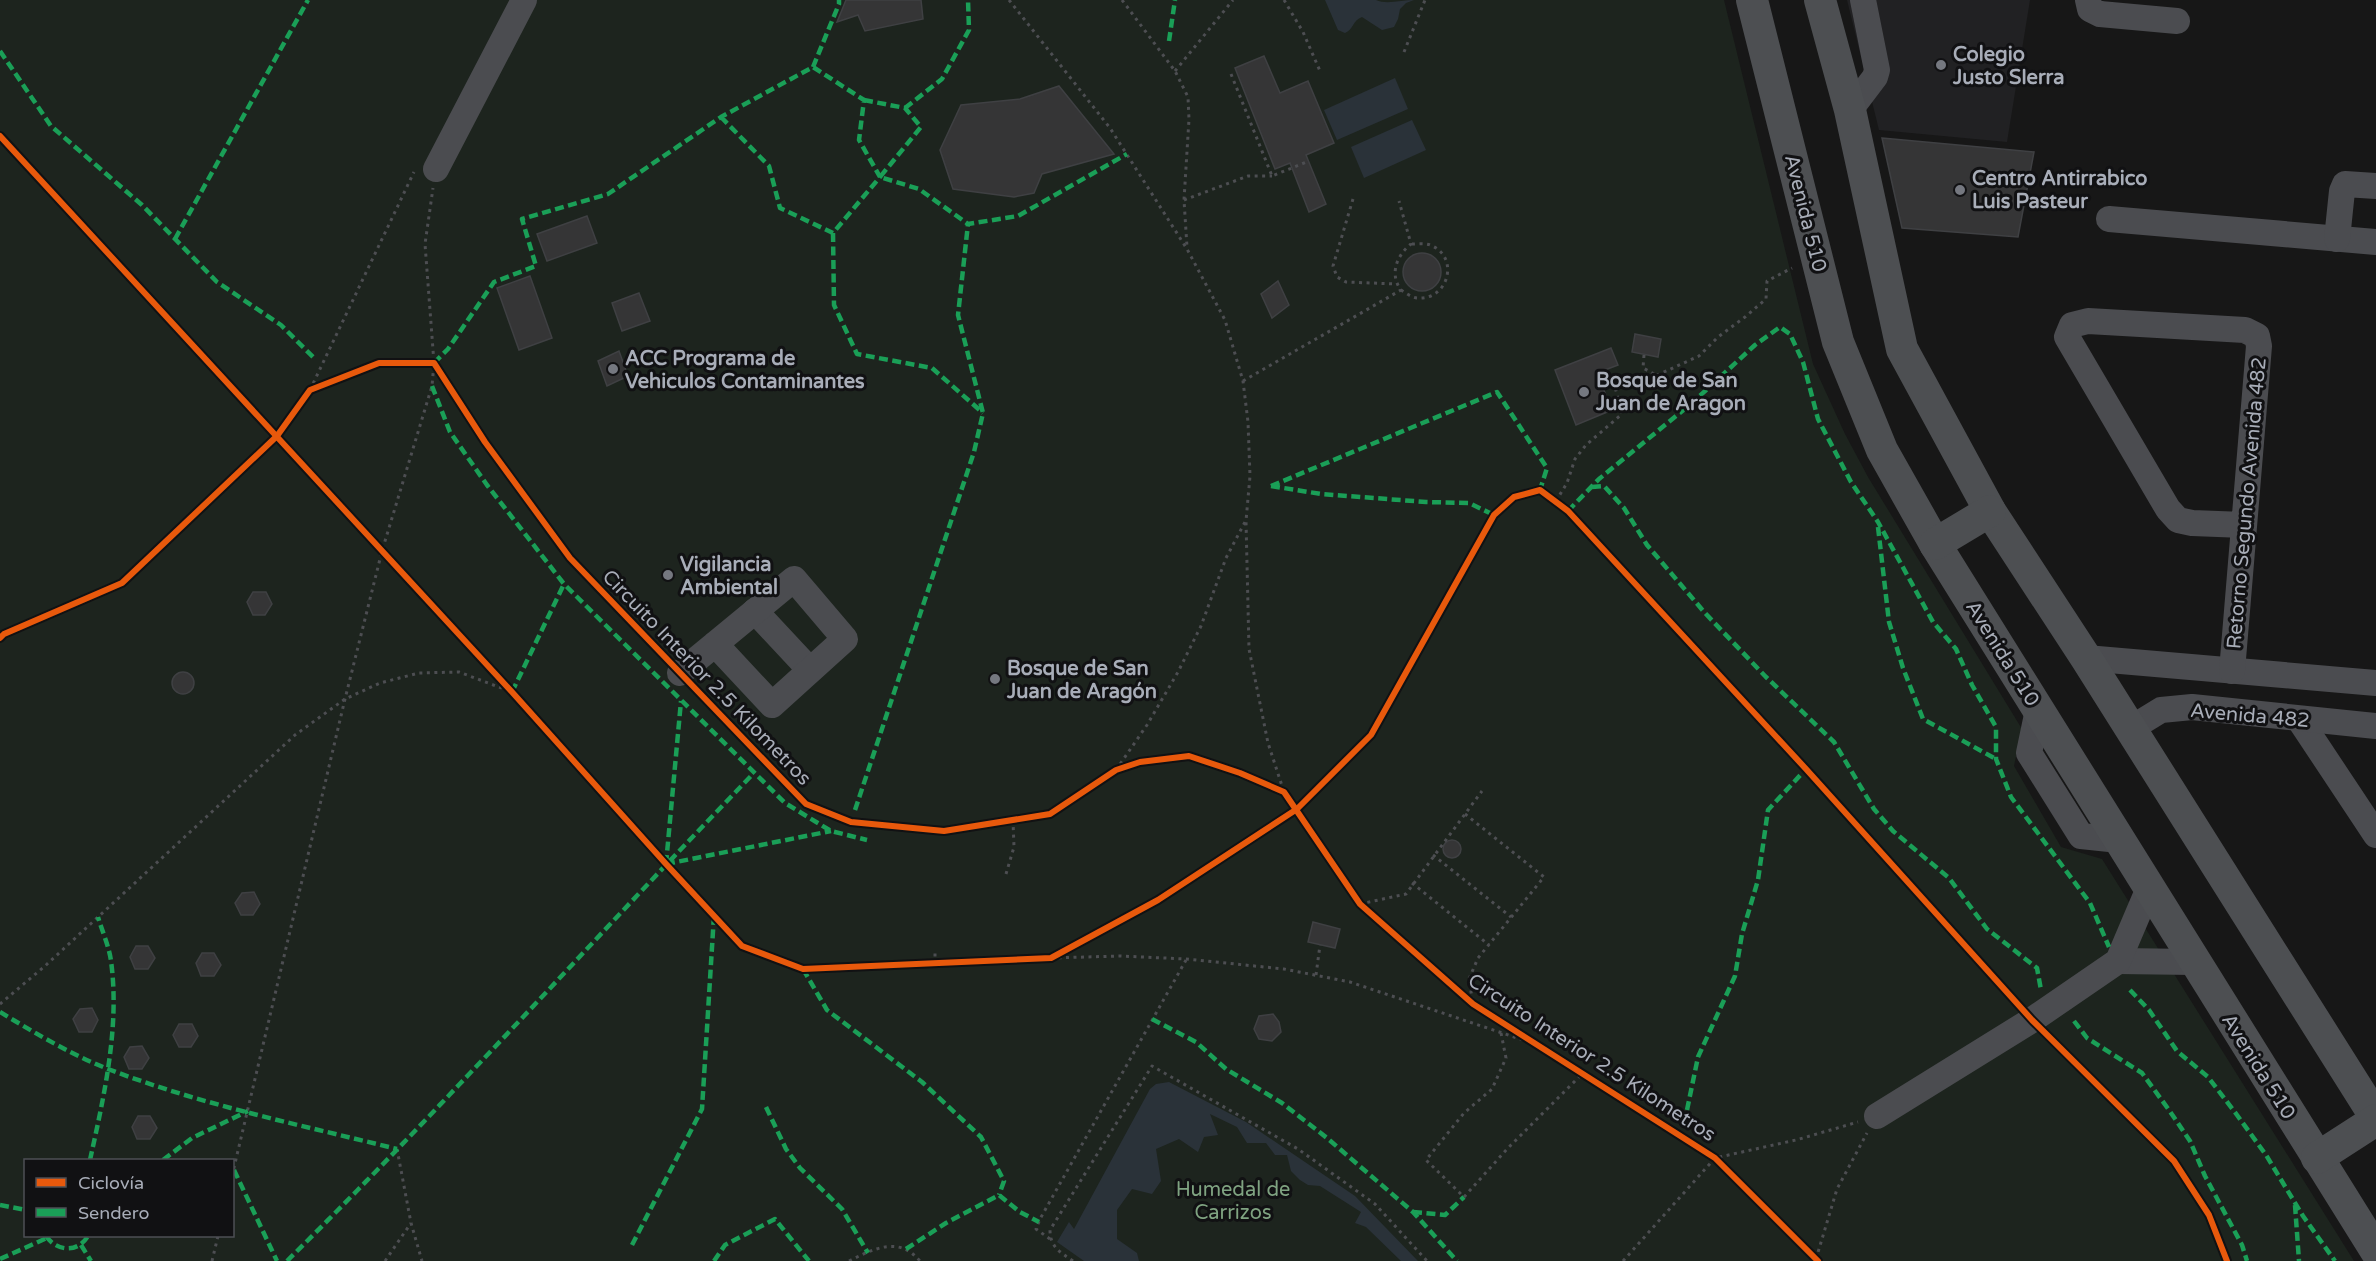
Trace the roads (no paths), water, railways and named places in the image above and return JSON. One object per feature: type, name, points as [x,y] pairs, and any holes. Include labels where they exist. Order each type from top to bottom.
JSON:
[{"type":"main road","name":"Avenida 510","points":[[1752,0],[1838,342],[1881,450],[1935,544],[2376,1251]]},
{"type":"main road","points":[[1820,0],[1850,110],[1902,350],[1990,511],[2086,658],[2376,1119],[2317,1158]]},
{"type":"main road","points":[[1935,544],[1990,511]]},
{"type":"street","points":[[425,170],[524,0]]},
{"type":"street","points":[[1850,110],[1875,77],[1877,70],[1863,0]]},
{"type":"street","points":[[2088,0],[2090,9],[2100,14],[2177,21]]},
{"type":"street","points":[[2337,239],[2342,191],[2345,184],[2376,186]]},
{"type":"street","points":[[2109,219],[2376,242]]},
{"type":"street","name":"Retorno Segundo Avenida 482","points":[[2232,671],[2259,346],[2257,336],[2245,330],[2088,321],[2072,325],[2067,337],[2168,509],[2178,520],[2192,523],[2244,525]]},
{"type":"street","points":[[680,673],[794,579],[845,639],[771,705],[716,644]]},
{"type":"street","points":[[755,611],[810,670]]},
{"type":"street","points":[[2086,658],[2376,683]]},
{"type":"street","name":"Avenida 482","points":[[2130,729],[2161,710],[2192,707],[2376,726]]},
{"type":"street","points":[[2299,719],[2376,835]]},
{"type":"street","points":[[1877,1116],[2032,1020],[2118,961],[2148,888]]},
{"type":"street","points":[[2118,961],[2194,962]]},
{"type":"place","name":"Colegio Justo SIerra","points":[[1941,65]]},
{"type":"place","name":"Centro Antirrabico Luis Pasteur","points":[[1960,190]]},
{"type":"place","name":"ACC Programa de Vehiculos Contaminantes","points":[[613,369]]},
{"type":"place","name":"Bosque de San Juan de Aragon","points":[[1584,392]]},
{"type":"place","name":"Vigilancia Ambiental","points":[[668,575]]},
{"type":"place","name":"Bosque de San Juan de Aragón","points":[[995,679]]},
{"type":"park label","name":"Humedal de Carrizos","points":[[1233,1200]]}]
